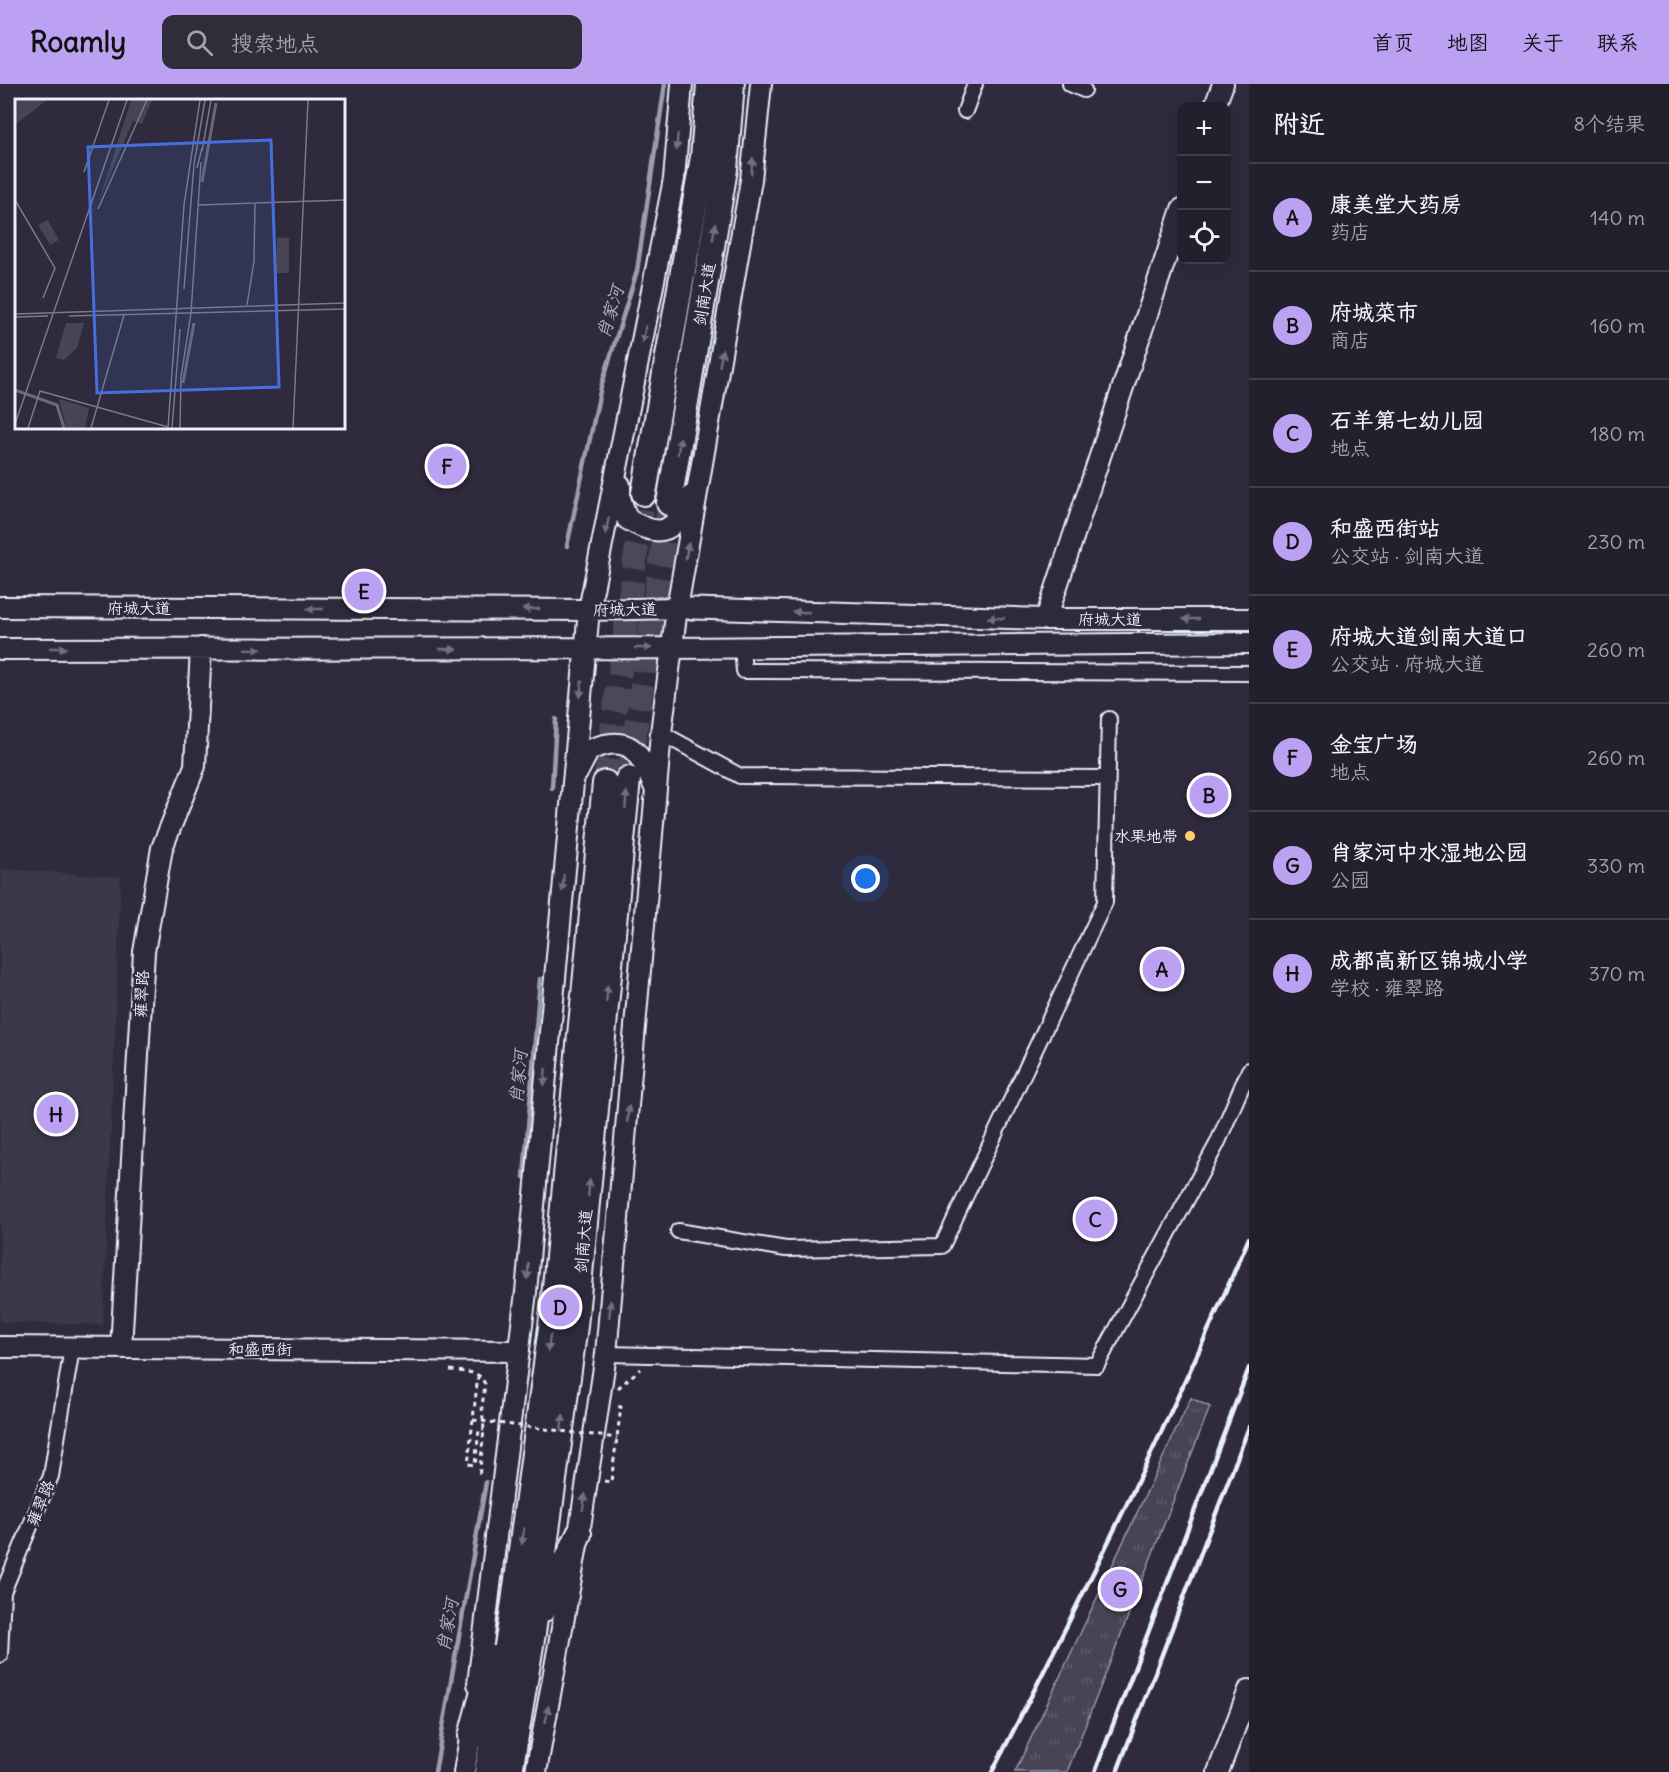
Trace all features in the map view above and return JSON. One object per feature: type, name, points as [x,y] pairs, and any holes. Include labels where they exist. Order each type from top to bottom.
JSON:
[{"type":"highway","name":"剑南大道","points":[[644,493],[703,156],[709,84]]},
{"type":"highway","name":"剑南大道","points":[[669,503],[724,168],[732,84]]},
{"type":"highway","name":"剑南大道","points":[[487,1772],[514,1602],[552,1327],[616,781],[575,1326],[533,1633],[510,1772]]},
{"type":"highway","points":[[533,1633],[579,1534]]},
{"type":"highway","points":[[471,1736],[483,1691],[514,1602]]},
{"type":"main road","points":[[464,1772],[471,1736],[519,1351],[589,610],[674,179],[682,84]]},
{"type":"main road","points":[[536,1772],[579,1534],[606,1354],[661,733],[671,648],[751,180],[760,84]]},
{"type":"main road","points":[[1216,102],[1223,84]]},
{"type":"main road","points":[[1046,619],[1182,210]]},
{"type":"main road","points":[[619,464],[620,498],[627,519],[646,531],[663,530],[675,525],[684,512],[700,478]]},
{"type":"main road","name":"府城大道","points":[[0,607],[589,610],[677,608],[1046,619],[1249,619]]},
{"type":"main road","name":"府城大道","points":[[0,648],[742,648],[1249,643]]},
{"type":"main road","name":"雍翠路","points":[[121,1348],[144,952],[162,848],[195,766],[201,648]]},
{"type":"main road","points":[[572,788],[589,750],[604,744],[618,744],[630,747],[641,758],[656,790]]},
{"type":"main road","name":"和盛西街","points":[[0,1347],[519,1351]]},
{"type":"main road","points":[[1218,1772],[1249,1690]]},
{"type":"street","points":[[965,111],[975,84]]},
{"type":"street","points":[[1070,84],[1084,90]]},
{"type":"street","points":[[742,648],[744,671],[1249,673]]},
{"type":"street","points":[[678,1232],[786,1249],[942,1246],[1106,902],[1109,720]]},
{"type":"street","points":[[661,733],[740,776],[1107,778]]},
{"type":"street","points":[[606,1354],[1097,1365],[1217,1144],[1249,1070]]},
{"type":"street","name":"雍翠路","points":[[0,1655],[3,1592],[51,1476],[72,1348]]},
{"type":"path","points":[[450,1370],[474,1373],[485,1384],[482,1407],[484,1430],[479,1478]]},
{"type":"path","points":[[478,1375],[468,1464],[475,1465],[479,1430],[484,1430]]},
{"type":"path","points":[[604,1481],[611,1482],[621,1407],[615,1406]]},
{"type":"path","points":[[473,1420],[617,1438]]},
{"type":"shaded area","points":[[2,869],[121,877],[103,1325],[0,1322],[0,906]]},
{"type":"green space","points":[[1191,1398],[1210,1407],[1067,1772],[1015,1772]]},
{"type":"waterway","name":"肖家河","points":[[567,546],[601,387],[637,271],[665,84]]},
{"type":"waterway","name":"肖家河","points":[[552,788],[556,719]]},
{"type":"waterway","name":"肖家河","points":[[524,1177],[540,979]]},
{"type":"waterway","name":"肖家河","points":[[435,1772],[486,1482]]},
{"type":"tunnel","points":[[605,783],[644,493]]},
{"type":"tunnel","points":[[628,779],[669,508]]},
{"type":"railway","points":[[992,1772],[1125,1507],[1189,1373],[1249,1238]]},
{"type":"railway","points":[[1095,1772],[1249,1368]]},
{"type":"railway","points":[[1117,1772],[1249,1427]]},
{"type":"place","name":"金宝广场","points":[[447,466]]},
{"type":"place","name":"府城大道剑南大道口","points":[[364,591]]},
{"type":"place","name":"府城菜市","points":[[1209,795]]},
{"type":"place","name":"水果地带","points":[[1190,836]]},
{"type":"place","name":"康美堂大药房","points":[[1162,969]]},
{"type":"place","name":"成都高新区锦城小学","points":[[56,1114]]},
{"type":"place","name":"石羊第七幼儿园","points":[[1095,1219]]},
{"type":"place","name":"和盛西街站","points":[[560,1307]]},
{"type":"place","name":"肖家河中水湿地公园","points":[[1120,1589]]}]
